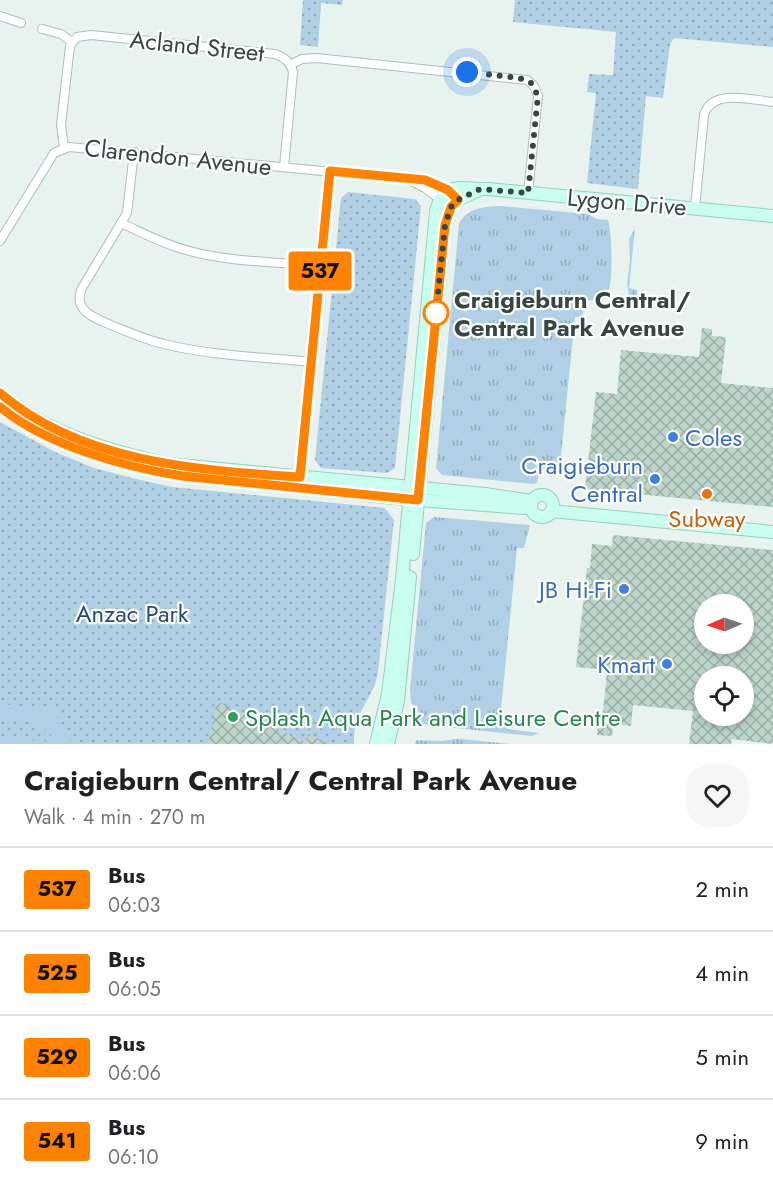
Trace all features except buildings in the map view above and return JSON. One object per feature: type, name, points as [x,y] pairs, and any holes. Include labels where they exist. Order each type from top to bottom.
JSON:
[{"type":"street","points":[[0,16],[21,23]]},
{"type":"street","points":[[42,29],[61,34],[72,42],[61,125],[64,147]]},
{"type":"street","name":"Acland Street","points":[[72,42],[77,37],[85,35],[275,54],[283,57],[290,64],[293,77],[284,167]]},
{"type":"street","points":[[290,64],[302,59],[316,58],[527,80],[534,86],[538,96],[528,193]]},
{"type":"street","points":[[694,208],[704,114],[708,105],[714,100],[723,98],[773,102]]},
{"type":"street","name":"Clarendon Avenue","points":[[0,241],[54,153],[64,147],[75,146],[407,179],[444,194],[454,203]]},
{"type":"street","points":[[134,152],[127,213],[79,295],[80,305],[86,312],[127,332],[172,346],[312,362]]},
{"type":"street","points":[[300,482],[330,171]]},
{"type":"street","name":"Lygon Drive","points":[[444,194],[458,188],[480,189],[773,216]]},
{"type":"street","points":[[376,744],[388,694],[445,225],[454,203],[480,189]]},
{"type":"street","points":[[388,744],[398,701],[436,212],[444,194]]},
{"type":"street","points":[[122,223],[169,245],[189,251],[321,266]]},
{"type":"street","points":[[0,393],[48,425],[80,439],[123,453],[169,464],[300,482],[532,505]]},
{"type":"street","points":[[0,407],[64,442],[122,463],[182,476],[300,482]]},
{"type":"street","points":[[541,495],[549,498],[552,507],[548,515],[542,517],[537,516],[532,505],[541,495]]},
{"type":"street","points":[[552,507],[773,525]]},
{"type":"street","points":[[552,507],[773,532]]},
{"type":"green space","points":[[303,0],[343,0],[342,5],[321,3],[318,47],[300,45]]},
{"type":"green space","points":[[515,0],[773,0],[773,47],[674,38],[670,44],[663,98],[646,96],[638,189],[587,183],[596,93],[587,92],[589,74],[613,75],[616,32],[513,22]]},
{"type":"green space","points":[[348,192],[415,199],[421,206],[395,468],[387,473],[321,468],[315,460],[341,198]]},
{"type":"green space","points":[[501,206],[588,214],[597,219],[608,220],[611,235],[611,280],[607,294],[600,299],[585,302],[582,317],[575,317],[560,466],[545,467],[539,474],[537,483],[534,484],[442,475],[436,468],[459,224],[462,218],[472,211]]},
{"type":"green space","points":[[635,228],[629,288],[637,290],[637,297],[653,299],[651,305],[647,306],[636,304],[629,295],[627,284],[630,260],[629,239]]},
{"type":"green space","name":"Anzac Park","points":[[0,422],[55,452],[94,468],[136,479],[172,487],[385,508],[394,520],[378,672],[372,691],[357,722],[354,744],[0,744]]},
{"type":"green space","points":[[434,517],[530,525],[524,548],[517,548],[500,719],[508,720],[507,729],[539,733],[532,736],[427,725],[417,721],[419,713],[411,703],[410,689],[426,523]]},
{"type":"green space","points":[[0,704],[59,709],[57,722],[72,744],[56,744],[47,731],[33,723],[0,717]]},
{"type":"green space","points":[[0,739],[44,740],[46,742],[0,744]]},
{"type":"green space","points":[[455,739],[511,744],[415,744],[416,740]]},
{"type":"bus line","name":"537","points":[[0,393],[11,403],[65,433],[101,447],[140,458],[169,464],[300,477],[330,171],[425,180],[448,190],[458,200],[451,207],[445,225],[418,500],[182,476],[144,469],[83,451],[41,432],[0,407]]},
{"type":"place","name":"Craigieburn Central/ Central Park Avenue","points":[[436,313]]},
{"type":"place","name":"Coles","points":[[673,437]]},
{"type":"place","name":"Craigieburn Central","points":[[655,479]]},
{"type":"place","name":"Subway","points":[[707,494]]},
{"type":"place","name":"JB Hi-Fi","points":[[624,589]]},
{"type":"place","name":"Kmart","points":[[667,664]]},
{"type":"place","name":"Splash Aqua Park and Leisure Centre","points":[[233,717]]},
{"type":"route","points":[[436,313],[445,225],[451,207],[458,200],[480,189],[528,193],[538,101],[534,86],[527,80],[519,78],[467,72]]}]
